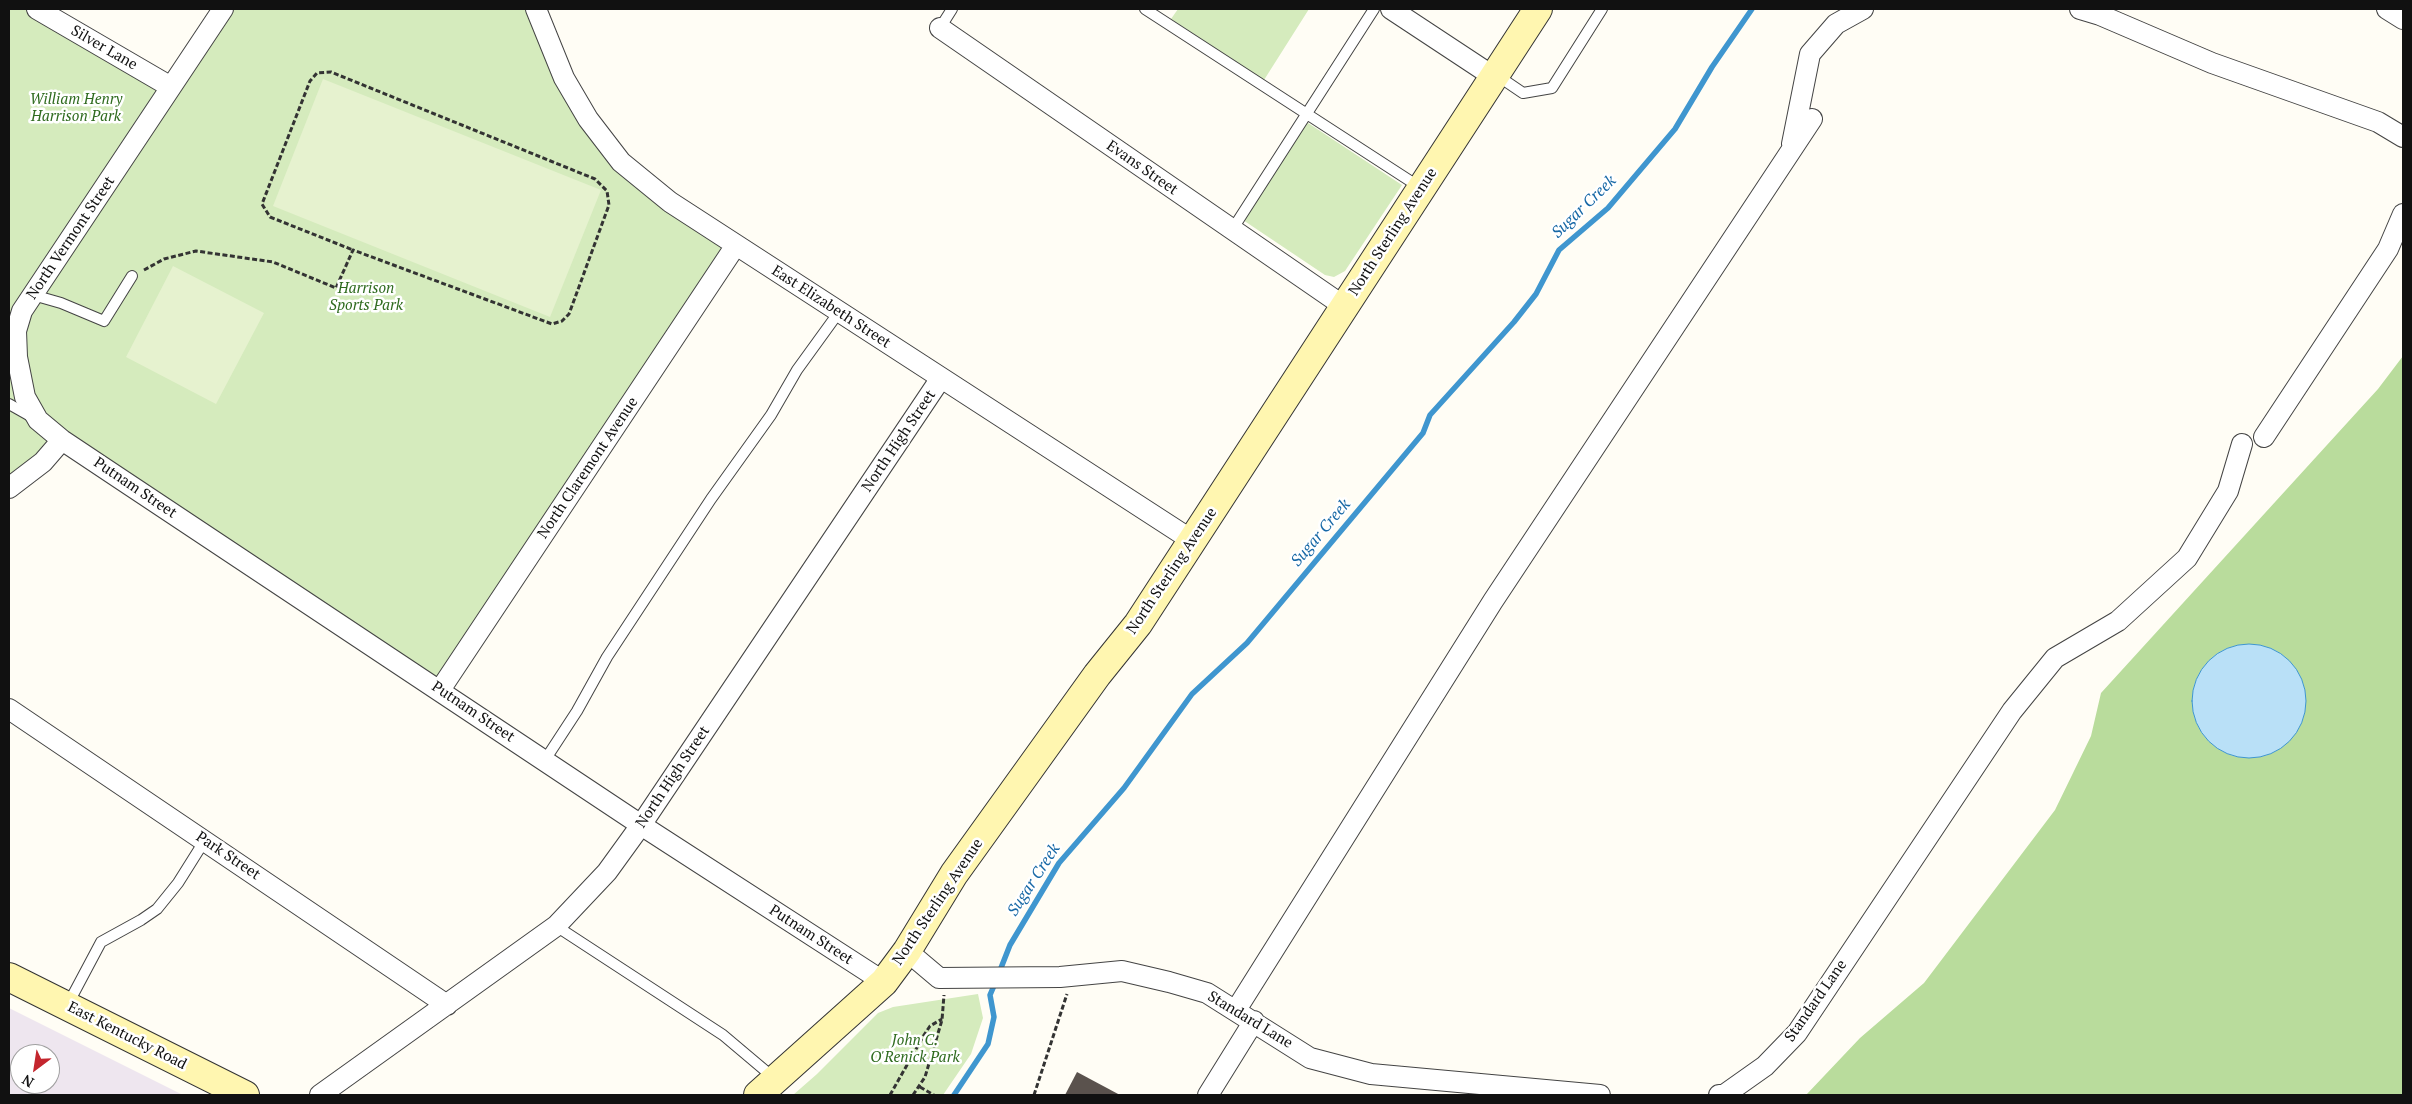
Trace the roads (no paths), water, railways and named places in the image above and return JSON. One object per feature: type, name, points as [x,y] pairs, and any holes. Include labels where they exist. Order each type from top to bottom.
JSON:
[{"type":"main road","name":"North Sterling Avenue","points":[[767,1088],[884,982],[906,951],[954,874],[1097,675],[1138,624],[1538,9]]},
{"type":"main road","name":"East Kentucky Road","points":[[9,977],[245,1095]]},
{"type":"street","name":"Silver Lane","points":[[37,9],[171,86]]},
{"type":"street","name":"North Vermont Street","points":[[62,440],[38,420],[26,397],[17,357],[16,331],[22,310],[223,9]]},
{"type":"street","name":"East Elizabeth Street","points":[[536,9],[564,78],[588,119],[621,162],[670,202],[1193,541]]},
{"type":"street","points":[[1391,9],[1494,76]]},
{"type":"street","points":[[1790,153],[1810,54],[1836,24],[1863,9]]},
{"type":"street","points":[[2080,9],[2100,15],[2212,63],[2378,122],[2403,137]]},
{"type":"street","points":[[2387,9],[2403,19]]},
{"type":"street","name":"Evans Street","points":[[940,28],[1345,307]]},
{"type":"street","points":[[1236,1010],[1492,602],[1812,119]]},
{"type":"street","points":[[2264,436],[2388,249],[2403,214]]},
{"type":"street","name":"North Claremont Avenue","points":[[440,690],[736,245]]},
{"type":"street","name":"North High Street","points":[[320,1095],[556,926],[607,872],[641,825],[941,378]]},
{"type":"street","points":[[9,488],[43,462],[62,440]]},
{"type":"street","name":"Putnam Street","points":[[62,440],[641,825],[884,982]]},
{"type":"street","name":"Standard Lane","points":[[1719,1095],[1724,1095],[1765,1066],[1797,1033],[2012,711],[2055,658],[2118,621],[2187,558],[2228,491],[2242,444]]},
{"type":"street","name":"Park Street","points":[[9,709],[447,1004]]},
{"type":"street","name":"Standard Lane","points":[[906,951],[939,978],[958,976],[1064,984],[1122,971],[1207,993],[1310,1058],[1371,1074],[1600,1095]]},
{"type":"street","points":[[1208,1095],[1254,1022]]},
{"type":"lane","points":[[940,28],[952,9]]},
{"type":"lane","points":[[1145,9],[1421,188]]},
{"type":"lane","points":[[1232,230],[1374,9]]},
{"type":"lane","points":[[1494,76],[1523,93],[1552,88],[1602,9]]},
{"type":"lane","points":[[33,295],[61,303],[104,321],[132,276]]},
{"type":"lane","points":[[545,760],[577,711],[607,657],[711,499],[771,415],[797,370],[839,312]]},
{"type":"lane","points":[[9,404],[38,420]]},
{"type":"lane","points":[[67,1006],[101,942],[142,920],[157,909],[178,883],[205,840]]},
{"type":"lane","points":[[556,926],[723,1035],[767,1088]]},
{"type":"water","points":[[2249,644],[2271,649],[2289,661],[2301,679],[2306,701],[2301,723],[2289,741],[2271,753],[2249,758],[2227,753],[2209,741],[2197,723],[2192,701],[2197,679],[2209,661],[2227,649]]},
{"type":"waterway","name":"Sugar Creek","points":[[999,973],[1010,945],[1059,863],[1124,788],[1192,694],[1247,643],[1423,433],[1430,415],[1514,322],[1536,294],[1559,250],[1608,208],[1675,129],[1712,67],[1752,9]]},
{"type":"waterway","name":"Sugar Creek","points":[[954,1095],[988,1044],[994,1017],[990,995],[996,981]]},
{"type":"park label","name":"William Henry Harrison Park","points":[[76,108]]},
{"type":"park label","name":"Harrison Sports Park","points":[[366,298]]},
{"type":"park label","name":"John C. O'Renick Park","points":[[915,1050]]}]
